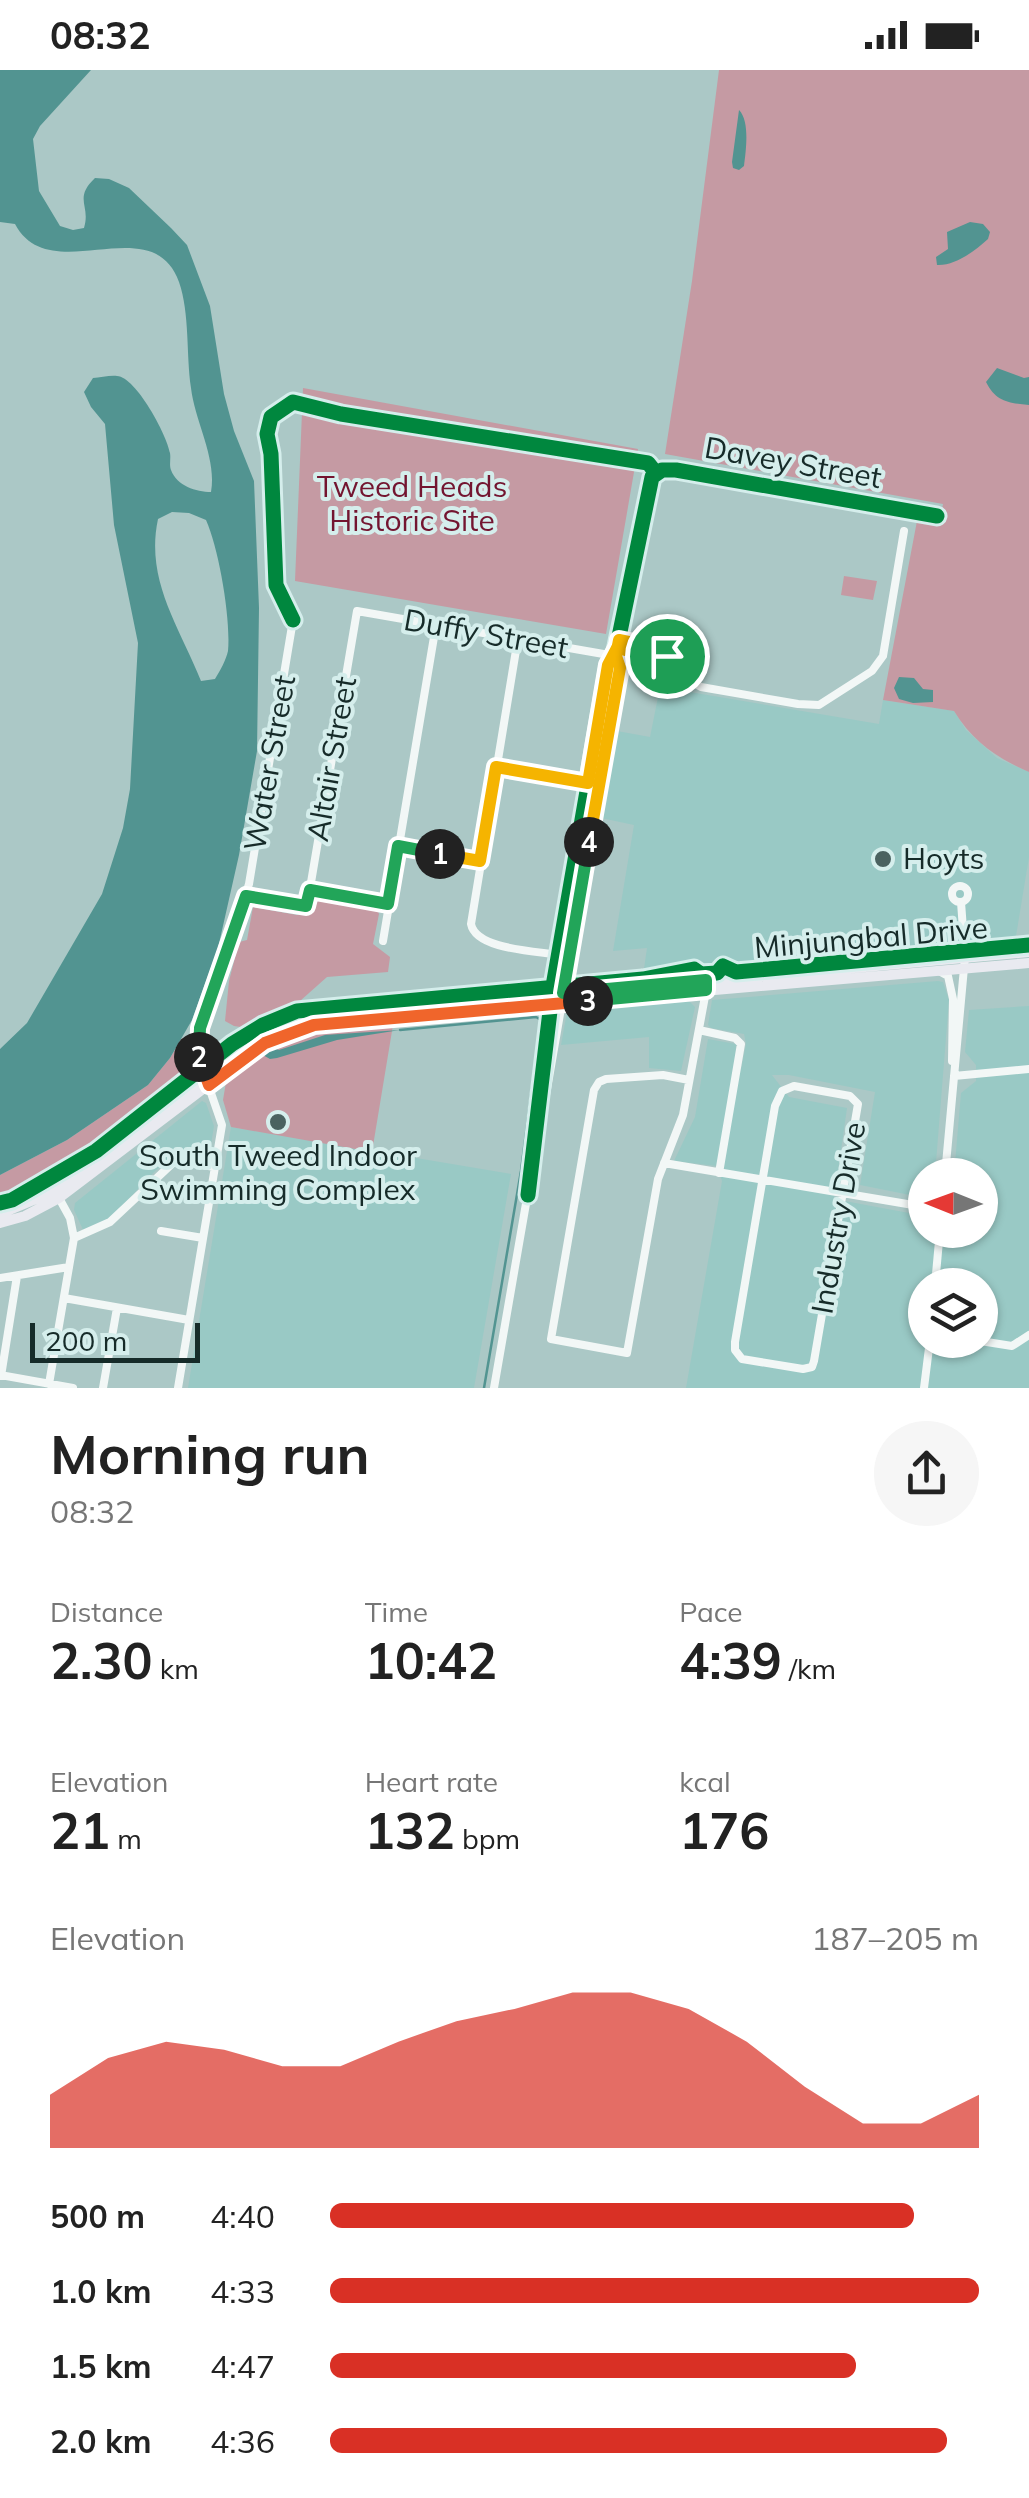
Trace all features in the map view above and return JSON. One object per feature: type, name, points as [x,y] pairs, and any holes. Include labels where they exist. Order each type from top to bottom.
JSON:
[{"type":"main road","name":"Minjungbal Drive","points":[[0,1224],[59,1198],[270,1030],[300,1019],[964,962],[1029,952]]},
{"type":"main road","name":"Minjungbal Drive","points":[[708,983],[937,971],[964,962],[1029,962]]},
{"type":"main road","name":"Minjungbal Drive","points":[[0,1214],[48,1194],[208,1081]]},
{"type":"street","name":"Davey Street","points":[[617,648],[648,488],[656,473],[670,470],[937,516]]},
{"type":"street","name":"Duffy Street","points":[[357,612],[518,638],[655,648],[702,687],[811,706],[830,700],[872,670],[884,656],[904,530]]},
{"type":"street","name":"Altair Street","points":[[310,890],[357,612]]},
{"type":"street","name":"Water Street","points":[[178,1388],[222,1121],[198,1052],[200,1028],[246,896],[294,620]]},
{"type":"street","points":[[382,941],[436,624]]},
{"type":"street","points":[[518,638],[471,924],[483,942],[569,957]]},
{"type":"street","points":[[494,1388],[557,998],[558,955],[608,665],[617,648]]},
{"type":"street","points":[[557,998],[569,957],[620,668],[617,648]]},
{"type":"street","points":[[496,767],[599,785]]},
{"type":"street","points":[[398,846],[480,861]]},
{"type":"street","points":[[246,896],[306,906],[310,890],[388,904]]},
{"type":"street","points":[[946,1158],[964,962],[961,902]]},
{"type":"street","points":[[937,971],[948,976],[952,988],[950,1050],[954,1073]]},
{"type":"street","points":[[689,1080],[663,1075],[606,1079],[594,1090],[551,1339],[627,1353],[658,1179],[683,1116],[708,983]]},
{"type":"street","points":[[699,1030],[735,1038],[741,1044],[719,1172]]},
{"type":"street","points":[[954,1073],[1029,1069]]},
{"type":"street","name":"Industry Drive","points":[[794,1086],[850,1096],[858,1104],[814,1361],[812,1367],[802,1370],[742,1358],[735,1350],[763,1179],[782,1091],[794,1086]]},
{"type":"street","points":[[74,1238],[110,1222],[176,1160],[214,1167]]},
{"type":"street","points":[[664,1164],[908,1204]]},
{"type":"street","points":[[49,1384],[74,1238],[70,1218],[59,1198]]},
{"type":"street","points":[[160,1231],[203,1238]]},
{"type":"street","points":[[0,1278],[69,1267]]},
{"type":"street","points":[[17,1276],[0,1376],[73,1388]]},
{"type":"street","points":[[64,1298],[189,1320]]},
{"type":"street","points":[[103,1388],[117,1308]]},
{"type":"street","points":[[998,1344],[1012,1346],[1029,1335]]},
{"type":"street","points":[[924,1388],[928,1358]]},
{"type":"shaded area","points":[[0,70],[91,70],[40,126],[33,139],[39,191],[60,226],[73,230],[84,228],[88,185],[95,178],[109,179],[129,188],[187,245],[210,306],[234,431],[254,481],[259,608],[257,751],[218,948],[192,1020],[170,1058],[148,1085],[67,1140],[0,1175],[0,1049],[27,1023],[102,894],[123,828],[130,789],[138,643],[114,525],[105,424],[84,392],[93,378],[117,376],[133,386],[163,434],[171,470],[182,484],[211,492],[212,479],[191,388],[182,294],[166,261],[147,251],[124,248],[52,250],[31,242],[15,224],[0,222]],"holes":[[[172,512],[206,520],[211,533],[228,621],[224,662],[215,679],[201,681],[166,602],[156,562],[158,519]]]},
{"type":"shaded area","points":[[739,110],[746,136],[744,166],[739,170],[733,168],[732,162]]},
{"type":"shaded area","points":[[970,222],[983,224],[990,232],[988,239],[958,260],[937,265],[936,257],[948,249],[947,232]]},
{"type":"shaded area","points":[[997,368],[1029,377],[1029,405],[1009,402],[994,394],[986,382]]},
{"type":"shaded area","points":[[899,677],[914,678],[923,689],[933,690],[933,702],[899,699],[894,688]]},
{"type":"shaded area","points":[[660,687],[879,724],[883,700],[954,711],[966,730],[997,758],[1029,772],[1029,857],[1015,942],[643,976],[647,948],[613,951],[634,825],[601,818],[617,731],[650,737]]},
{"type":"shaded area","points":[[943,982],[949,1000],[936,1158],[908,1158],[908,1195],[860,1185],[875,1092],[772,1075],[789,1097],[847,1108],[834,1199],[908,1213],[908,1248],[998,1248],[998,1158],[955,1158],[961,1093],[976,1081],[976,1065],[965,1052],[969,1010],[1029,1006],[1029,1388],[686,1388],[722,1181],[717,1166],[674,1161],[695,1117],[708,1039],[736,1044],[735,1068],[741,1069],[746,1044],[744,1034],[708,1025],[712,1000]]},
{"type":"shaded area","points":[[688,1000],[695,1007],[681,1071],[649,1068],[649,1037],[561,1045],[567,1012]]},
{"type":"shaded area","points":[[400,1030],[337,1040],[277,1058],[261,1054],[271,1047],[279,1050],[325,1035]]},
{"type":"shaded area","points":[[202,1101],[214,1126],[208,1163],[173,1158],[156,1170],[108,1221],[84,1232],[74,1210],[75,1203]]},
{"type":"shaded area","points":[[231,1127],[511,1174],[474,1388],[188,1388]]},
{"type":"green space","points":[[719,70],[1029,70],[1029,772],[987,748],[954,711],[883,700],[917,521],[939,524],[943,504],[665,454]]},
{"type":"green space","name":"Tweed Heads Historic Site","points":[[303,388],[638,449],[606,634],[295,581]]},
{"type":"green space","points":[[844,576],[877,581],[873,600],[841,595]]},
{"type":"green space","points":[[318,901],[377,909],[373,944],[390,957],[388,972],[327,977],[300,1001],[303,1008],[265,1021],[254,1029],[225,1021],[229,981],[239,942],[247,940],[253,907],[297,915],[309,912]]},
{"type":"green space","points":[[393,1025],[372,1152],[231,1127],[223,1100],[226,1082],[277,1043],[309,1033]]},
{"type":"green space","points":[[182,1038],[201,1076],[47,1190],[0,1210],[0,1175],[67,1140],[148,1085]]},
{"type":"waterway","points":[[400,1030],[536,1017],[541,1020],[521,1171],[484,1388]]},
{"type":"cycle path","points":[[293,620],[276,585],[267,434],[271,417],[293,402],[341,414],[648,463],[656,473]]},
{"type":"cycle path","points":[[528,1195],[553,986],[609,665],[615,656],[652,477],[662,470],[676,470],[937,516]]},
{"type":"cycle path","points":[[0,1203],[12,1200],[96,1151],[232,1044],[297,1011],[643,979],[694,969],[701,974],[717,973],[723,966],[736,972],[1029,945]]},
{"type":"place","name":"Hoyts","points":[[883,859]]},
{"type":"place","name":"South Tweed Indoor Swimming Complex","points":[[278,1122]]},
{"type":"route","points":[[667,656],[653,647],[619,640],[617,648],[616,656],[620,668],[563,993],[706,980],[706,990],[314,1025],[265,1043],[209,1085],[198,1052],[199,1033],[246,896],[306,906],[310,890],[388,904],[398,846],[480,861],[496,767],[588,783],[608,665],[617,648],[670,661],[667,656]]}]
